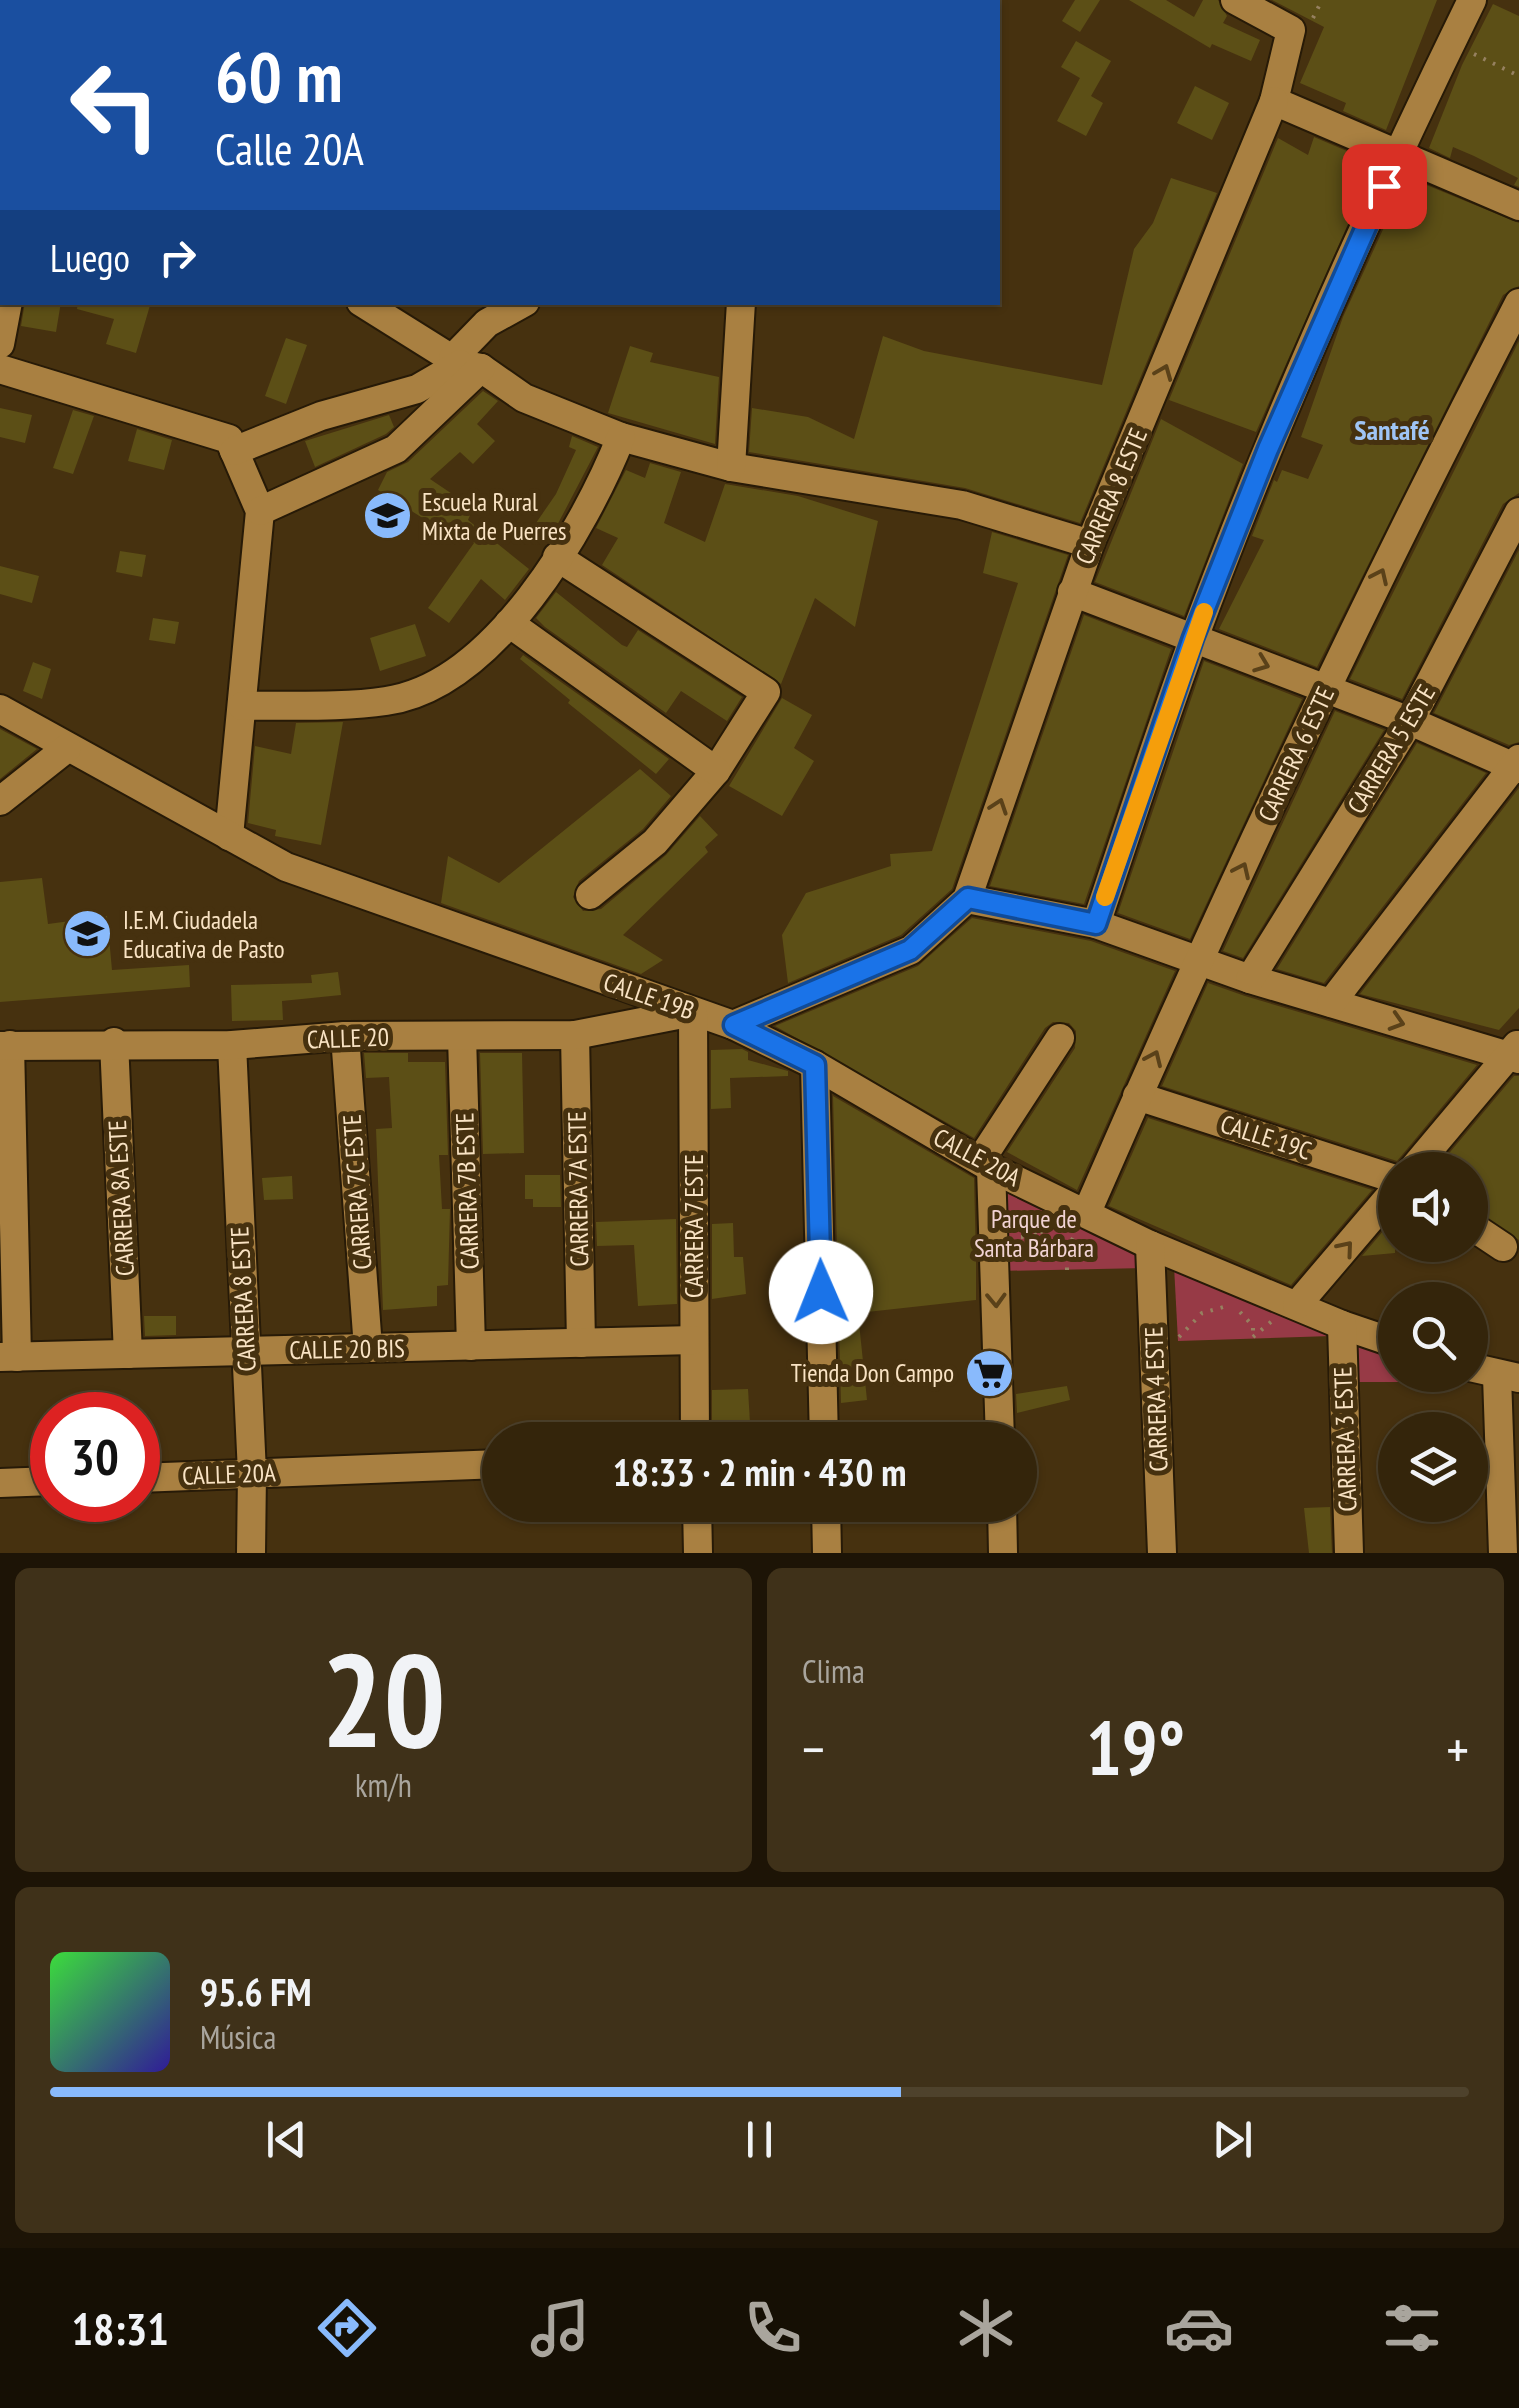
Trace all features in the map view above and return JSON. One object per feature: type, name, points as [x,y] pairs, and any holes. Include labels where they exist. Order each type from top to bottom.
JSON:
[{"type":"street","name":"CARRERA 8 ESTE","points":[[968,898],[1090,544],[1274,101],[1291,30],[1235,0]]},
{"type":"street","points":[[1096,924],[1193,638],[1268,449],[1398,153],[1472,0]]},
{"type":"street","points":[[1274,101],[1519,206]]},
{"type":"street","name":"CARRERA 6 ESTE","points":[[1087,1212],[1200,958],[1413,507],[1519,303]]},
{"type":"street","points":[[0,344],[7,305]]},
{"type":"street","points":[[367,305],[524,398],[621,437],[731,467],[962,504],[1090,544]]},
{"type":"street","points":[[260,511],[396,449],[465,363],[487,323],[520,305]]},
{"type":"street","points":[[731,467],[741,305]]},
{"type":"street","points":[[234,451],[321,416],[416,389],[465,363]]},
{"type":"street","points":[[0,369],[229,439],[260,511],[229,836]]},
{"type":"street","points":[[242,706],[389,701],[434,684],[509,623],[598,494],[621,437]]},
{"type":"street","name":"CARRERA 5 ESTE","points":[[1250,979],[1410,721],[1519,512]]},
{"type":"street","points":[[557,557],[766,692],[716,770],[656,842],[590,895]]},
{"type":"street","points":[[1072,592],[1517,765],[1332,1003]]},
{"type":"street","points":[[509,623],[716,770]]},
{"type":"street","name":"CALLE 19B","points":[[0,709],[286,867],[734,1025]]},
{"type":"street","points":[[0,801],[67,748]]},
{"type":"street","points":[[734,1025],[910,950],[968,898],[1096,924],[1250,979],[1515,1052],[1428,1152]]},
{"type":"street","name":"CALLE 20","points":[[5,1046],[114,1042],[232,1045],[346,1036],[575,1035],[693,1012]]},
{"type":"street","name":"CARRERA 7 ESTE","points":[[693,1012],[695,1422]]},
{"type":"street","name":"CALLE 20A","points":[[734,1025],[815,1065],[986,1164],[1150,1244],[1378,1338]]},
{"type":"street","name":"CARRERA 7A ESTE","points":[[575,1035],[581,1343]]},
{"type":"street","name":"CARRERA 7C ESTE","points":[[346,1036],[368,1348]]},
{"type":"street","name":"CARRERA 7B ESTE","points":[[462,1036],[471,1346]]},
{"type":"street","points":[[999,1422],[986,1164],[1060,1038]]},
{"type":"street","name":"CARRERA 8A ESTE","points":[[114,1042],[128,1354]]},
{"type":"street","name":"CARRERA 8 ESTE","points":[[232,1045],[252,1473],[251,1553]]},
{"type":"street","points":[[5,1046],[9,1357]]},
{"type":"street","points":[[815,1065],[824,1422]]},
{"type":"street","name":"CALLE 19C","points":[[1137,1096],[1378,1174]]},
{"type":"street","points":[[1297,1306],[1378,1210]]},
{"type":"street","points":[[1488,1237],[1503,1247]]},
{"type":"street","name":"CARRERA 4 ESTE","points":[[1150,1244],[1162,1553]]},
{"type":"street","name":"CARRERA 3 ESTE","points":[[1342,1326],[1349,1553]]},
{"type":"street","name":"CALLE 20 BIS","points":[[9,1357],[694,1340]]},
{"type":"street","points":[[1495,1374],[1503,1553]]},
{"type":"street","name":"CALLE 20A","points":[[160,1477],[482,1465]]},
{"type":"street","points":[[0,1482],[30,1481]]},
{"type":"street","points":[[697,1522],[698,1553]]},
{"type":"street","points":[[826,1522],[826,1553]]},
{"type":"street","points":[[1002,1522],[1003,1553]]},
{"type":"path","points":[[1450,43],[1519,76]]},
{"type":"path","points":[[1067,1248],[1067,1270]]},
{"type":"path","points":[[1154,1362],[1211,1307],[1223,1305],[1243,1314],[1253,1326],[1253,1338]]},
{"type":"green space","name":"Parque de Santa Bárbara","points":[[1016,1184],[1143,1247],[1145,1268],[999,1271],[995,1194]]},
{"type":"green space","points":[[1174,1266],[1328,1329],[1331,1336],[1178,1341]]},
{"type":"green space","points":[[1357,1338],[1378,1345],[1378,1382],[1357,1382]]},
{"type":"building","points":[[1075,0],[1100,0],[1080,32],[1062,21]]},
{"type":"building","points":[[1129,0],[1166,0],[1194,17],[1203,0],[1218,0],[1227,16],[1223,23],[1260,40],[1251,61],[1212,44],[1210,48]]},
{"type":"building","points":[[1272,0],[1437,0],[1386,130],[1343,111],[1346,103],[1300,83],[1324,27]]},
{"type":"building","points":[[1493,4],[1519,16],[1519,187],[1514,185],[1518,178],[1474,156],[1453,147],[1450,158],[1429,148],[1462,65]]},
{"type":"building","points":[[1076,41],[1111,61],[1091,96],[1103,103],[1086,136],[1057,121],[1080,78],[1061,67]]},
{"type":"building","points":[[1195,86],[1229,103],[1212,140],[1177,123]]},
{"type":"building","points":[[1314,137],[1375,163],[1256,432],[1169,400],[1278,138],[1308,155]]},
{"type":"building","points":[[1407,177],[1519,223],[1519,286],[1503,295],[1317,667],[1219,629],[1264,540],[1252,536],[1274,480],[1277,482],[1282,470],[1308,479],[1323,445],[1301,437],[1343,317]]},
{"type":"building","points":[[1171,178],[1217,193],[1080,523],[965,488],[749,452],[752,408],[808,417],[854,439],[883,336],[924,351],[1102,385],[1134,249],[1153,223]]},
{"type":"building","points":[[24,305],[60,305],[56,332],[21,326]]},
{"type":"building","points":[[78,305],[150,305],[136,353],[106,344],[114,319],[77,309]]},
{"type":"building","points":[[286,338],[307,345],[286,404],[265,396]]},
{"type":"building","points":[[1519,341],[1519,493],[1503,504],[1402,699],[1350,679]]},
{"type":"building","points":[[630,346],[653,353],[650,362],[719,377],[715,444],[608,413]]},
{"type":"building","points":[[483,391],[498,401],[477,424],[495,441],[473,464],[460,452],[430,479],[473,508],[468,520],[529,569],[505,600],[481,579],[449,623],[428,608],[474,543],[440,523],[437,527],[378,490],[387,472],[408,462]]},
{"type":"building","points":[[0,408],[32,415],[25,443],[0,437]]},
{"type":"building","points":[[73,410],[94,416],[73,474],[53,468]]},
{"type":"building","points":[[389,415],[394,427],[386,434],[315,467],[305,441]]},
{"type":"building","points":[[1161,419],[1243,464],[1184,616],[1095,582]]},
{"type":"building","points":[[137,429],[172,440],[164,470],[128,461]]},
{"type":"building","points":[[572,436],[598,447],[551,537],[536,523],[556,494],[576,450],[569,447]]},
{"type":"building","points":[[650,463],[681,472],[664,523],[705,542],[725,484],[798,496],[878,521],[855,627],[815,598],[781,684],[602,565],[618,538],[596,528],[626,470],[645,478]]},
{"type":"building","points":[[992,532],[1068,555],[952,889],[901,935],[788,983],[782,935],[806,893],[891,866],[890,854],[932,851],[1018,583],[983,573]]},
{"type":"building","points":[[1519,550],[1519,742],[1509,745],[1434,713]]},
{"type":"building","points":[[120,551],[146,555],[142,577],[116,572]]},
{"type":"building","points":[[0,566],[39,576],[32,603],[0,594]]},
{"type":"building","points":[[556,592],[622,645],[627,647],[638,630],[742,697],[727,721],[681,691],[666,713],[545,627],[536,618]]},
{"type":"building","points":[[1084,615],[1171,649],[1084,904],[990,886]]},
{"type":"building","points":[[153,618],[179,622],[175,644],[149,640]]},
{"type":"building","points":[[415,624],[426,656],[380,671],[370,638]]},
{"type":"building","points":[[523,655],[669,759],[656,774],[568,703],[570,700],[520,659]]},
{"type":"building","points":[[1204,661],[1302,699],[1190,939],[1118,913]]},
{"type":"building","points":[[33,662],[51,669],[42,699],[23,691]]},
{"type":"building","points":[[782,698],[812,715],[794,748],[814,761],[782,816],[729,786]]},
{"type":"building","points":[[1335,711],[1384,730],[1243,958],[1223,951]]},
{"type":"building","points":[[343,722],[321,845],[275,836],[276,830],[248,823],[255,746],[291,754],[296,723]]},
{"type":"building","points":[[0,729],[37,749],[0,779]]},
{"type":"building","points":[[1417,743],[1486,773],[1324,983],[1277,969]]},
{"type":"building","points":[[640,769],[671,796],[643,829],[579,881],[573,897],[583,911],[601,909],[666,855],[700,816],[718,835],[705,847],[708,852],[623,935],[663,960],[641,974],[441,903],[448,856],[499,883]]},
{"type":"building","points":[[1519,788],[1519,1008],[1499,1030],[1360,994]]},
{"type":"building","points":[[42,878],[48,924],[107,916],[112,970],[189,965],[190,987],[0,1002],[0,882]]},
{"type":"building","points":[[972,918],[1091,941],[1175,971],[1077,1190],[1007,1152],[1075,1048],[1076,1031],[1069,1023],[1053,1022],[1045,1028],[974,1138],[775,1026],[918,966]]},
{"type":"building","points":[[338,972],[341,995],[282,1001],[283,1020],[232,1021],[231,985],[312,983],[311,975]]},
{"type":"building","points":[[1208,983],[1477,1065],[1404,1152],[1378,1155],[1162,1086]]},
{"type":"building","points":[[711,1050],[748,1052],[748,1060],[788,1071],[788,1076],[730,1078],[731,1108],[711,1109]]},
{"type":"building","points":[[364,1053],[408,1053],[408,1062],[445,1062],[448,1155],[439,1155],[442,1209],[450,1209],[448,1285],[437,1286],[437,1306],[383,1310],[376,1129],[392,1128],[389,1077],[366,1078]]},
{"type":"building","points":[[480,1053],[522,1053],[524,1153],[483,1154]]},
{"type":"building","points":[[1514,1076],[1519,1076],[1519,1240],[1488,1220],[1488,1152],[1450,1152]]},
{"type":"building","points":[[833,1096],[974,1178],[976,1300],[858,1313],[867,1400],[841,1403]]},
{"type":"building","points":[[1148,1118],[1372,1190],[1291,1285],[1109,1206]]},
{"type":"building","points":[[525,1175],[560,1175],[561,1207],[533,1207],[533,1199],[525,1199]]},
{"type":"building","points":[[292,1176],[293,1199],[264,1200],[262,1178]]},
{"type":"building","points":[[676,1219],[677,1304],[638,1306],[634,1245],[597,1246],[596,1222]]},
{"type":"building","points":[[733,1223],[734,1257],[743,1257],[746,1294],[712,1299],[712,1224]]},
{"type":"building","points":[[1378,1237],[1378,1255],[1362,1256]]},
{"type":"building","points":[[144,1316],[176,1316],[176,1335],[145,1336]]},
{"type":"building","points":[[1067,1386],[1070,1400],[1017,1413],[1016,1394]]},
{"type":"building","points":[[748,1389],[750,1422],[712,1422],[712,1390]]},
{"type":"building","points":[[1330,1507],[1332,1553],[1309,1553],[1304,1508]]},
{"type":"slow traffic","points":[[1105,897],[1204,612]]},
{"type":"place","name":"Escuela Rural Mixta de Puerres","points":[[387,516]]},
{"type":"place","name":"I.E.M. Ciudadela Educativa de Pasto","points":[[88,934]]},
{"type":"place","name":"Tienda Don Campo","points":[[989,1373]]},
{"type":"district","name":"Santafé","points":[[1392,430]]},
{"type":"route","points":[[821,1292],[815,1065],[734,1025],[910,950],[968,898],[1096,924],[1193,638],[1268,449],[1384,186]]}]
